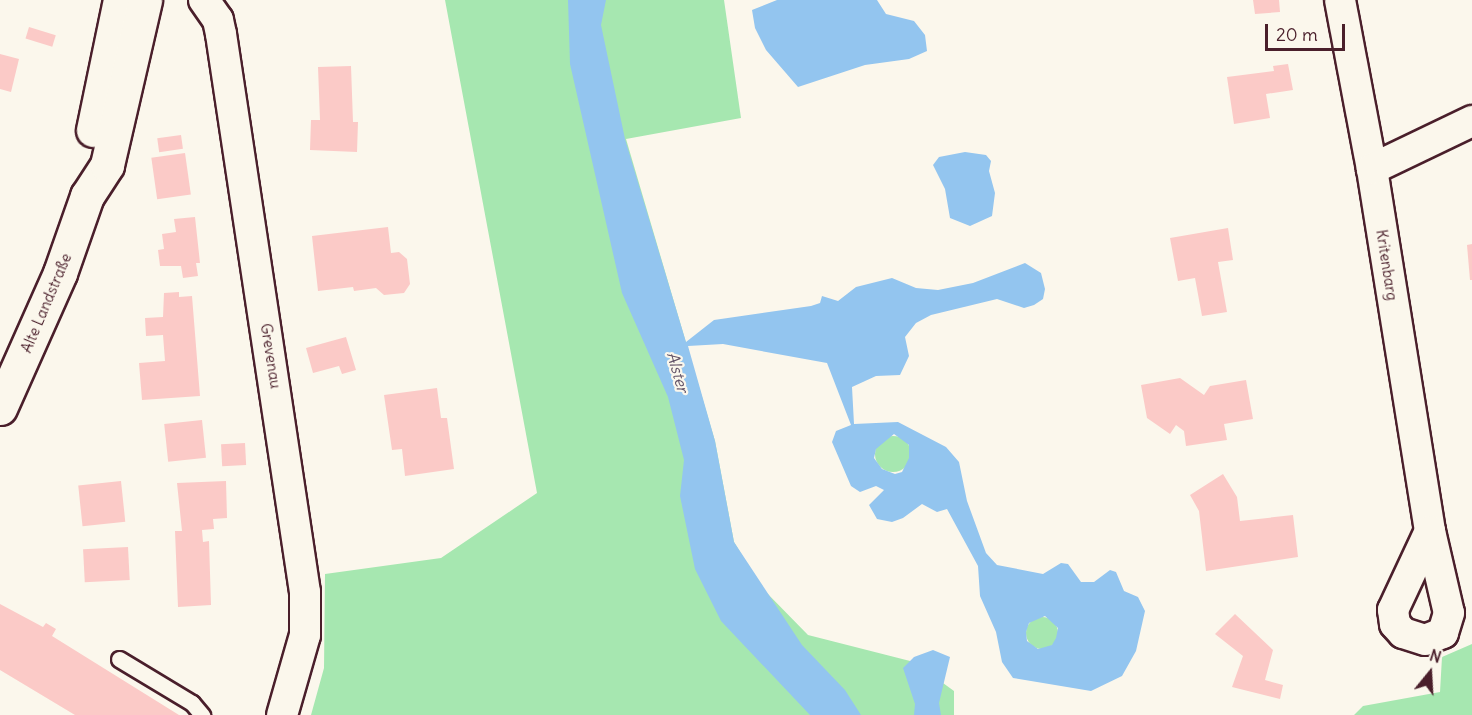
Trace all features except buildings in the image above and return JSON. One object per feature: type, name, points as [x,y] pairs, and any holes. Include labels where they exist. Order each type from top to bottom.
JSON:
[{"type":"main road","name":"Alte Landstraße","points":[[87,196],[87,156],[120,0]]},
{"type":"main road","name":"Alte Landstraße","points":[[0,408],[56,284],[87,196],[107,165],[145,0]]},
{"type":"street","name":"Grevenau","points":[[204,0],[218,20],[221,34],[305,592],[305,634],[282,715]]},
{"type":"street","name":"Kritenbarg","points":[[1340,0],[1372,169],[1430,531]]},
{"type":"street","points":[[1372,169],[1472,121]]},
{"type":"lane","points":[[119,659],[192,704],[202,715]]},
{"type":"green space","points":[[445,0],[724,0],[741,118],[626,139],[715,441],[734,542],[762,588],[808,635],[914,662],[954,691],[954,715],[311,715],[324,668],[325,574],[441,558],[537,493]]},
{"type":"green space","points":[[893,436],[906,441],[911,454],[906,467],[893,472],[880,467],[875,454],[880,441]]},
{"type":"green space","points":[[1042,617],[1053,622],[1058,633],[1053,644],[1042,649],[1031,644],[1026,633],[1031,622]]},
{"type":"green space","points":[[1472,644],[1472,715],[1354,715],[1363,706],[1440,692],[1442,657]]},
{"type":"water","name":"Alster","points":[[568,0],[606,0],[601,25],[625,139],[686,342],[714,320],[811,306],[820,303],[822,296],[838,301],[856,287],[892,278],[916,288],[938,290],[973,283],[1025,263],[1041,273],[1045,289],[1043,299],[1034,305],[1024,308],[997,299],[931,315],[916,323],[905,337],[909,356],[900,375],[876,376],[852,387],[854,424],[898,422],[946,447],[959,462],[967,501],[986,553],[997,565],[1043,574],[1061,563],[1068,564],[1081,582],[1094,582],[1110,570],[1116,572],[1124,591],[1138,597],[1145,611],[1136,651],[1122,676],[1091,691],[1013,678],[1002,662],[996,632],[980,596],[978,566],[947,509],[937,512],[922,504],[903,518],[892,522],[877,519],[869,505],[884,490],[876,486],[860,492],[851,486],[832,442],[836,431],[851,425],[827,363],[723,344],[688,346],[715,441],[734,542],[802,645],[845,690],[861,715],[810,715],[721,621],[695,569],[680,496],[684,460],[668,397],[622,293],[570,64]],"holes":[[[894,434],[909,445],[909,458],[902,472],[895,474],[882,469],[874,458],[876,449]],[[1045,616],[1058,628],[1056,638],[1052,645],[1038,649],[1027,641],[1026,632],[1029,623]]]},
{"type":"water","points":[[777,0],[877,0],[886,14],[914,21],[925,35],[927,51],[909,59],[865,65],[798,87],[766,50],[755,28],[752,10]]},
{"type":"water","points":[[965,152],[986,155],[991,161],[989,171],[995,193],[992,216],[970,226],[950,218],[945,189],[933,165],[939,157]]},
{"type":"water","points":[[933,650],[950,657],[939,703],[941,715],[914,715],[915,704],[903,668],[914,657]]}]
